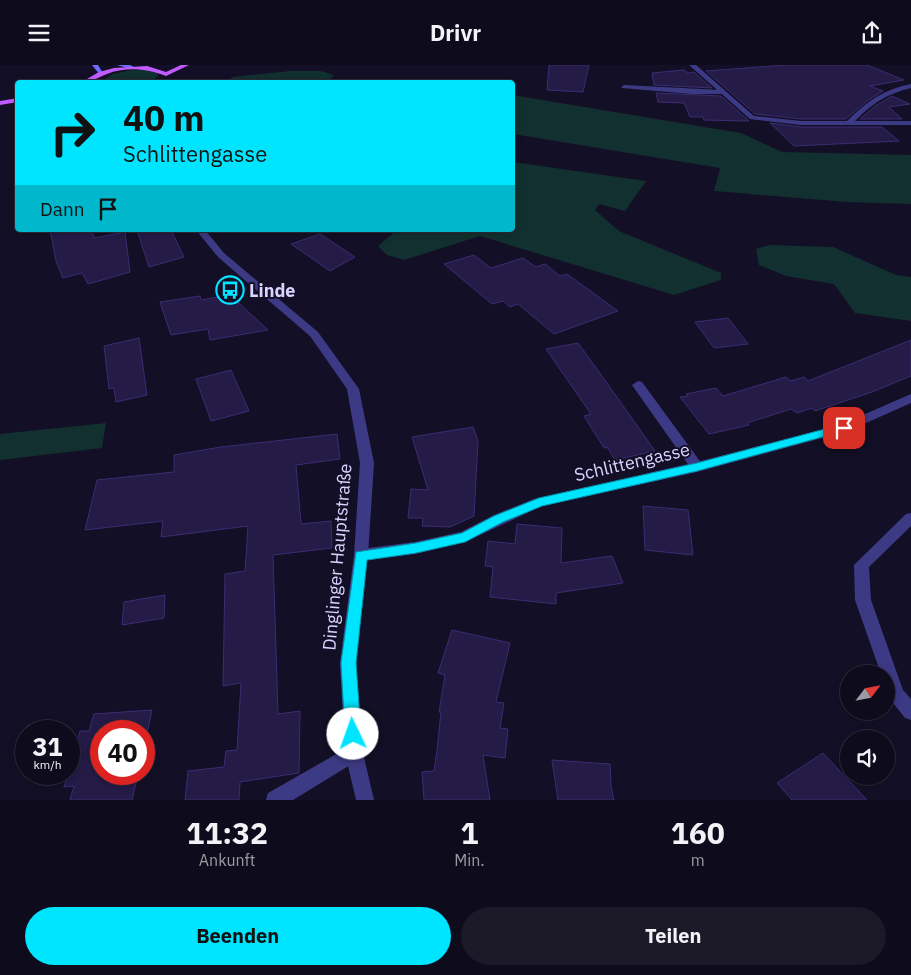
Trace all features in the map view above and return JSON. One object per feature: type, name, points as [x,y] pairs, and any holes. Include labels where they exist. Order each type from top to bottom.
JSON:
[{"type":"main road","points":[[95,65],[102,74]]},
{"type":"main road","points":[[120,65],[131,67],[162,65]]},
{"type":"main road","points":[[163,80],[166,74],[186,65]]},
{"type":"main road","points":[[94,80],[102,74],[131,67]]},
{"type":"main road","points":[[150,67],[164,71],[166,74]]},
{"type":"main road","points":[[0,104],[15,101]]},
{"type":"street","points":[[692,65],[752,118],[801,123],[911,123]]},
{"type":"street","points":[[849,123],[880,95],[911,86]]},
{"type":"street","points":[[624,87],[721,92]]},
{"type":"street","name":"Dinglinger Hauptstraße","points":[[202,232],[221,255],[314,333],[353,389],[367,463],[361,555],[348,663],[354,753],[365,800]]},
{"type":"street","points":[[638,385],[697,467]]},
{"type":"street","name":"Schlittengasse","points":[[361,555],[416,548],[465,537],[498,519],[539,503],[697,467],[844,428],[911,398]]},
{"type":"street","points":[[911,518],[861,565],[863,600],[896,694],[911,713]]},
{"type":"street","points":[[275,800],[354,753]]},
{"type":"green space","points":[[131,70],[147,70],[157,73],[158,76],[153,80],[103,80],[113,74]]},
{"type":"green space","points":[[290,71],[321,71],[334,75],[330,79],[351,80],[230,80],[232,77]]},
{"type":"green space","points":[[515,95],[741,133],[782,152],[911,155],[911,204],[846,202],[714,191],[720,168],[515,134]]},
{"type":"green space","points":[[515,162],[646,181],[625,211],[599,204],[595,210],[619,231],[721,273],[721,280],[674,295],[480,236],[404,260],[387,255],[378,246],[395,232],[515,232]]},
{"type":"green space","points":[[769,245],[833,247],[896,275],[911,277],[911,321],[855,313],[834,284],[786,276],[759,265],[756,249]]},
{"type":"green space","points":[[106,423],[102,448],[0,460],[0,434]]},
{"type":"building","points":[[549,65],[589,65],[583,92],[547,90]]},
{"type":"building","points":[[786,65],[867,65],[904,80],[870,86],[883,91],[867,101],[846,119],[801,119],[755,114],[706,71]]},
{"type":"building","points":[[684,70],[688,73],[694,72],[712,88],[654,85],[652,73]]},
{"type":"building","points":[[656,93],[721,96],[749,121],[704,120],[703,117],[690,117],[684,103],[658,102]]},
{"type":"building","points":[[892,96],[910,104],[889,107],[902,119],[860,119],[875,106]]},
{"type":"building","points":[[770,123],[801,127],[882,127],[899,141],[794,146]]},
{"type":"building","points":[[50,232],[92,232],[94,238],[125,232],[130,272],[88,284],[82,273],[63,278],[56,261]]},
{"type":"building","points":[[138,232],[172,232],[184,257],[149,267]]},
{"type":"building","points":[[320,234],[355,257],[330,271],[291,244]]},
{"type":"building","points":[[474,255],[491,268],[523,258],[536,267],[545,264],[560,276],[567,274],[618,311],[554,334],[518,304],[510,307],[503,301],[492,304],[444,264]]},
{"type":"building","points":[[230,295],[268,330],[210,340],[208,329],[171,335],[160,302],[200,296],[201,300]]},
{"type":"building","points":[[728,318],[748,344],[714,348],[695,322]]},
{"type":"building","points":[[139,338],[147,395],[116,402],[114,388],[109,389],[104,346]]},
{"type":"building","points":[[911,340],[911,376],[872,392],[815,411],[812,408],[797,413],[791,409],[747,423],[749,425],[709,434],[680,397],[716,388],[723,396],[786,377],[791,381],[804,377],[808,381]]},
{"type":"building","points":[[578,343],[655,451],[615,460],[607,447],[604,448],[584,416],[591,414],[546,349]]},
{"type":"building","points":[[231,370],[249,411],[211,421],[196,379]]},
{"type":"building","points":[[473,427],[478,441],[474,516],[450,527],[422,526],[423,518],[408,518],[411,489],[428,490],[412,437]]},
{"type":"building","points":[[337,434],[340,459],[296,465],[301,524],[331,521],[332,548],[273,555],[278,714],[300,711],[299,773],[240,782],[239,800],[185,800],[188,771],[224,767],[226,751],[237,750],[241,683],[223,686],[225,574],[245,571],[248,526],[161,537],[163,521],[85,530],[97,480],[174,472],[174,455],[221,447]]},
{"type":"building","points":[[643,506],[688,510],[693,555],[645,550]]},
{"type":"building","points":[[517,524],[562,528],[561,563],[612,556],[623,583],[556,593],[556,604],[490,597],[493,567],[485,566],[488,541],[515,544]]},
{"type":"building","points":[[165,595],[164,618],[122,625],[124,602]]},
{"type":"building","points":[[452,630],[510,643],[496,702],[504,703],[500,728],[508,729],[505,758],[483,755],[490,800],[424,800],[422,772],[434,771],[437,750],[441,712],[439,712],[445,675],[438,673]]},
{"type":"building","points":[[152,710],[150,720],[92,720],[94,714]]},
{"type":"building","points":[[90,728],[90,785],[135,785],[132,800],[70,800],[74,786],[64,787],[65,785],[80,785],[80,731],[89,731]]},
{"type":"building","points":[[823,753],[840,771],[840,785],[853,785],[867,800],[792,800],[777,783]]},
{"type":"building","points":[[552,760],[610,764],[614,800],[558,800]]},
{"type":"place","name":"Linde","points":[[230,290]]},
{"type":"route","points":[[353,734],[348,663],[361,555],[416,548],[465,537],[498,519],[539,503],[697,467],[844,428]]}]
